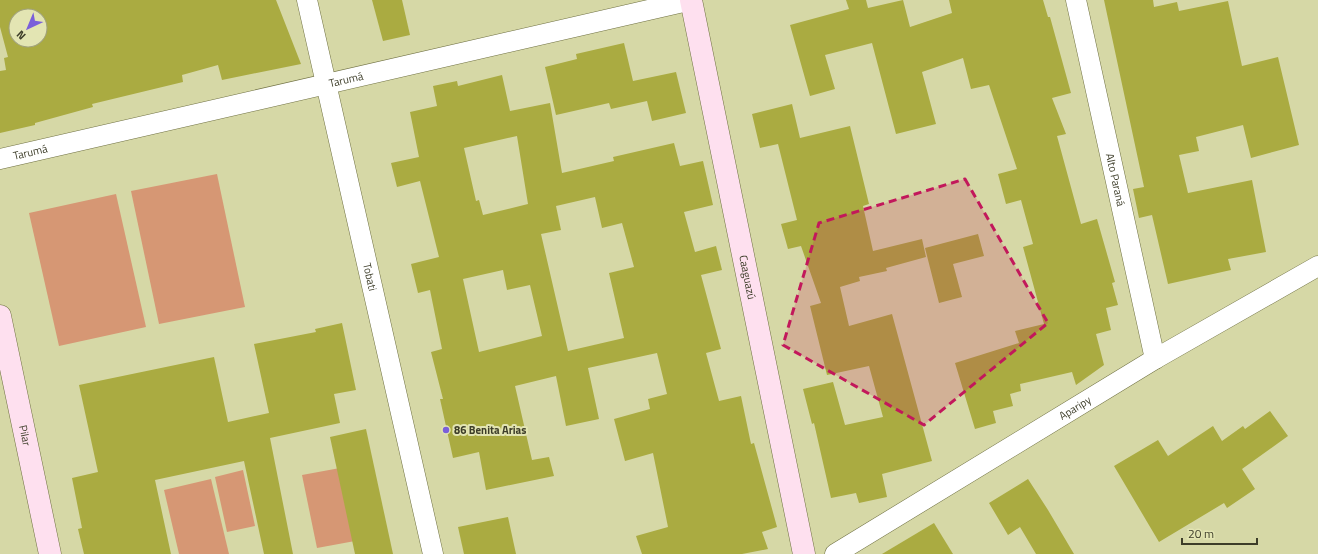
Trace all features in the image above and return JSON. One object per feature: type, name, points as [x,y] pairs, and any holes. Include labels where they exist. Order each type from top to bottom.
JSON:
[{"type":"street","name":"Tobati","points":[[307,0],[433,554]]},
{"type":"street","name":"Tarumá","points":[[0,159],[692,0]]},
{"type":"street","name":"Caaguazú","points":[[692,0],[804,554]]},
{"type":"street","name":"Alto Paraná","points":[[1076,0],[1155,359]]},
{"type":"street","name":"Aparipy","points":[[835,554],[1155,359],[1318,266]]},
{"type":"street","name":"Pilar","points":[[0,316],[50,554]]},
{"type":"highlighted area","points":[[965,179],[1048,323],[924,425],[783,345],[819,223]]},
{"type":"shaded area","points":[[217,174],[245,307],[159,324],[131,191]]},
{"type":"shaded area","points":[[116,194],[146,327],[59,346],[29,213]]},
{"type":"shaded area","points":[[340,468],[355,541],[317,548],[302,475]]},
{"type":"shaded area","points":[[243,470],[255,526],[227,532],[215,477]]},
{"type":"shaded area","points":[[211,479],[229,554],[179,554],[164,490]]},
{"type":"building","points":[[0,0],[276,0],[301,64],[222,80],[218,65],[182,75],[183,82],[92,104],[93,107],[35,123],[35,125],[0,133],[0,71],[6,70],[4,58],[8,57],[0,27]]},
{"type":"building","points":[[372,0],[402,0],[410,35],[383,41]]},
{"type":"building","points":[[846,0],[866,0],[868,8],[903,0],[910,27],[952,13],[949,0],[1043,0],[1048,17],[1050,17],[1071,93],[1052,98],[1066,134],[1057,136],[1081,224],[1097,219],[1115,282],[1112,283],[1118,305],[1106,308],[1111,330],[1096,334],[1104,365],[1076,385],[1072,372],[1020,384],[1021,391],[1010,394],[1013,406],[993,411],[996,423],[975,429],[955,363],[1019,343],[1015,331],[1044,324],[1023,247],[1033,244],[1021,200],[1006,204],[998,174],[1017,169],[989,85],[971,89],[963,58],[922,72],[936,124],[896,134],[872,43],[825,55],[835,89],[810,96],[790,25],[849,9]]},
{"type":"building","points":[[1104,0],[1153,0],[1154,7],[1177,2],[1179,11],[1228,1],[1242,66],[1278,57],[1299,145],[1251,158],[1243,125],[1196,137],[1199,151],[1179,155],[1188,193],[1252,180],[1266,252],[1228,259],[1231,270],[1168,284],[1152,215],[1139,218],[1133,189],[1144,187]]},
{"type":"building","points":[[624,43],[633,81],[676,72],[686,113],[652,121],[647,101],[611,109],[609,103],[556,115],[545,67],[577,59],[576,54]]},
{"type":"building","points":[[502,75],[510,111],[550,103],[562,173],[614,161],[613,157],[674,143],[680,166],[703,161],[713,205],[684,212],[695,252],[716,246],[722,270],[701,275],[721,349],[706,353],[719,401],[741,396],[751,444],[754,443],[777,527],[762,532],[768,549],[742,554],[642,554],[636,536],[668,527],[653,453],[625,461],[614,419],[650,409],[648,399],[667,394],[657,353],[588,368],[599,419],[566,426],[556,376],[515,386],[532,460],[549,457],[554,476],[486,490],[479,452],[453,458],[440,399],[443,399],[431,352],[442,349],[430,290],[418,293],[411,264],[439,257],[420,181],[397,187],[391,163],[419,157],[410,112],[437,106],[433,86],[457,81],[458,86]],"holes":[[[517,136],[528,204],[483,215],[479,200],[476,201],[464,148]],[[595,197],[602,228],[622,223],[634,267],[609,273],[624,338],[568,351],[541,234],[561,230],[556,206]],[[503,270],[507,290],[530,285],[542,336],[479,352],[463,279]]]},
{"type":"building","points":[[792,104],[800,138],[850,126],[869,204],[863,206],[873,251],[922,239],[926,257],[886,268],[887,271],[859,277],[860,281],[840,287],[849,326],[892,314],[932,461],[882,474],[887,497],[859,503],[856,493],[831,498],[814,423],[812,424],[803,389],[833,382],[845,425],[883,417],[869,366],[827,375],[810,306],[821,303],[801,246],[788,249],[781,224],[797,220],[778,144],[760,148],[752,114]]},
{"type":"building","points":[[978,234],[984,256],[953,264],[962,297],[939,303],[925,248]]},
{"type":"building","points":[[342,323],[356,390],[334,394],[340,423],[270,438],[293,554],[264,554],[244,461],[155,480],[171,554],[84,554],[78,529],[82,528],[72,478],[98,472],[79,385],[214,357],[228,422],[269,413],[254,344],[316,332],[315,329]]},
{"type":"building","points":[[1270,411],[1288,436],[1242,469],[1255,489],[1227,508],[1224,503],[1159,542],[1114,466],[1158,440],[1168,456],[1213,426],[1222,441],[1243,426],[1245,429]]},
{"type":"building","points":[[366,429],[393,554],[355,554],[330,437]]},
{"type":"building","points":[[1028,479],[1074,554],[1036,554],[1020,527],[1008,535],[989,503]]},
{"type":"building","points":[[508,517],[516,554],[464,554],[458,527]]},
{"type":"building","points":[[934,523],[953,554],[882,554]]},
{"type":"place","name":"86 Benita Arias","points":[[446,430]]}]
